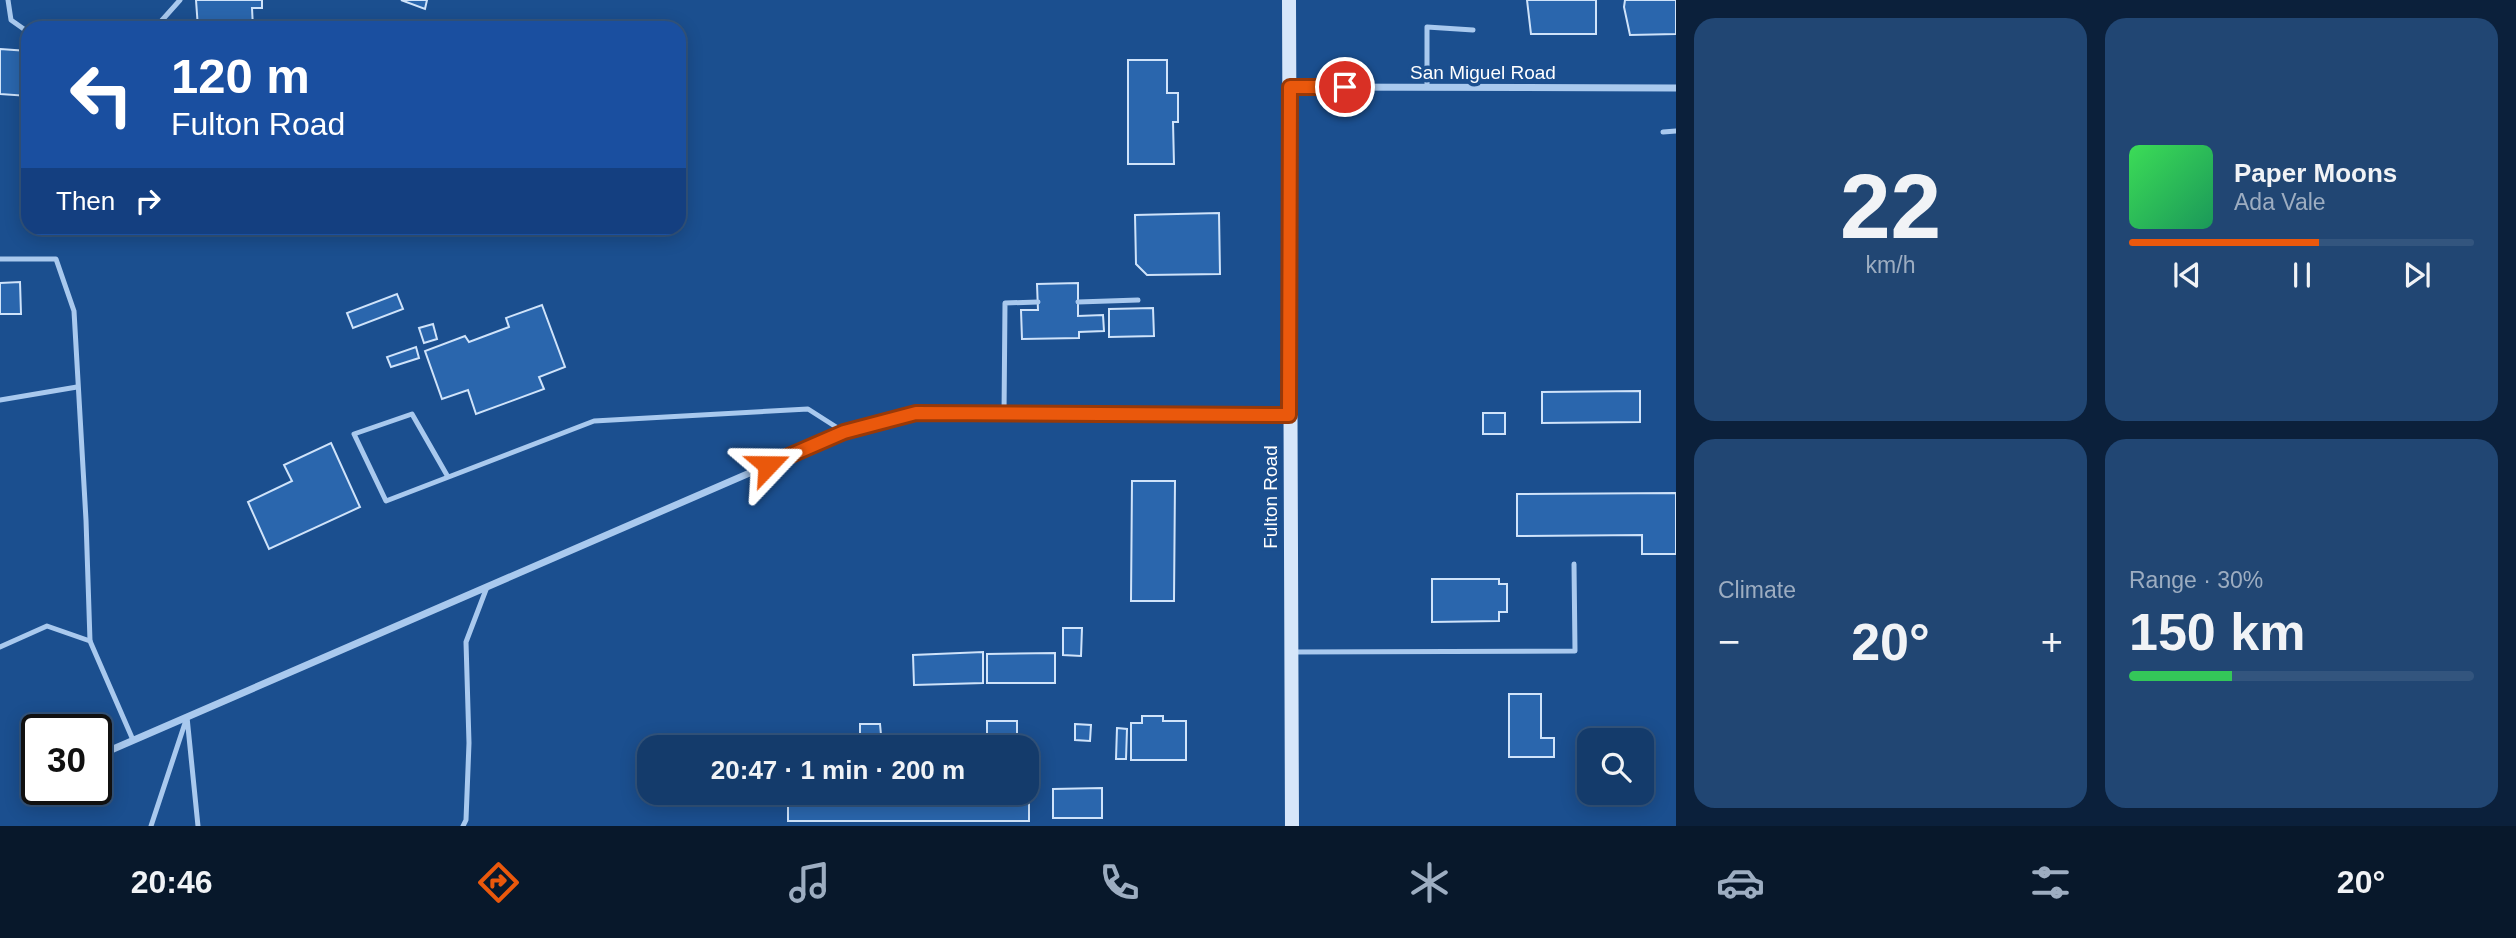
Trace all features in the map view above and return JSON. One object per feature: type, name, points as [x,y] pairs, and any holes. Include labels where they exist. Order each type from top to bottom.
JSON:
[{"type":"main road","name":"Fulton Road","points":[[1289,0],[1292,826]]},
{"type":"street","name":"San Miguel Road","points":[[1290,87],[1676,88]]},
{"type":"street","points":[[112,749],[844,432],[916,413],[1289,415]]},
{"type":"lane","points":[[8,0],[11,20],[21,27]]},
{"type":"lane","points":[[161,21],[180,0]]},
{"type":"lane","points":[[1427,87],[1427,27],[1473,30]]},
{"type":"lane","points":[[1663,132],[1676,131]]},
{"type":"lane","points":[[0,259],[56,259],[74,311],[90,641],[133,740]]},
{"type":"lane","points":[[1078,302],[1138,300]]},
{"type":"lane","points":[[1004,415],[1005,303],[1038,302]]},
{"type":"lane","points":[[0,400],[77,387]]},
{"type":"lane","points":[[448,477],[412,414],[354,435],[386,501],[594,421],[808,409],[844,432]]},
{"type":"lane","points":[[1291,652],[1576,651],[1574,564]]},
{"type":"lane","points":[[463,826],[466,820],[470,743],[466,642],[487,587]]},
{"type":"lane","points":[[0,646],[47,626],[90,641]]},
{"type":"lane","points":[[151,826],[187,717]]},
{"type":"lane","points":[[187,717],[198,826]]},
{"type":"building","points":[[196,0],[262,0],[262,8],[252,8],[253,21],[198,21]]},
{"type":"building","points":[[401,0],[427,0],[425,9]]},
{"type":"building","points":[[1527,0],[1596,0],[1596,34],[1531,34]]},
{"type":"building","points":[[1625,0],[1676,0],[1676,34],[1630,35]]},
{"type":"building","points":[[0,49],[21,50],[21,96],[0,94]]},
{"type":"building","points":[[1128,60],[1167,60],[1167,93],[1178,93],[1178,122],[1173,122],[1174,164],[1128,164]]},
{"type":"building","points":[[1219,213],[1220,274],[1147,275],[1136,264],[1135,215]]},
{"type":"building","points":[[20,282],[21,314],[0,314],[0,283]]},
{"type":"building","points":[[1078,283],[1078,316],[1103,315],[1104,331],[1079,332],[1079,338],[1022,339],[1021,310],[1038,310],[1037,284]]},
{"type":"building","points":[[397,294],[403,309],[353,328],[347,313]]},
{"type":"building","points":[[542,305],[565,367],[539,377],[544,389],[476,414],[468,390],[442,399],[425,351],[465,336],[469,342],[509,327],[506,318]]},
{"type":"building","points":[[1153,308],[1154,336],[1109,337],[1109,309]]},
{"type":"building","points":[[433,324],[437,339],[424,343],[419,328]]},
{"type":"building","points":[[416,347],[419,358],[391,367],[387,357]]},
{"type":"building","points":[[1640,391],[1640,422],[1542,423],[1542,392]]},
{"type":"building","points":[[1483,413],[1505,413],[1505,434],[1483,434]]},
{"type":"building","points":[[331,443],[360,507],[269,549],[248,502],[292,481],[284,465]]},
{"type":"building","points":[[1132,481],[1175,481],[1174,601],[1131,601]]},
{"type":"building","points":[[1676,493],[1676,554],[1642,554],[1642,535],[1517,536],[1517,494]]},
{"type":"building","points":[[1432,579],[1499,579],[1499,584],[1507,584],[1507,612],[1499,612],[1499,621],[1432,622]]},
{"type":"building","points":[[1063,628],[1082,628],[1081,656],[1063,655]]},
{"type":"building","points":[[983,652],[983,683],[914,685],[913,655]]},
{"type":"building","points":[[1055,653],[1055,683],[987,683],[987,654]]},
{"type":"building","points":[[1509,694],[1541,694],[1541,738],[1554,738],[1554,757],[1509,757]]},
{"type":"building","points":[[1142,716],[1163,716],[1163,721],[1186,721],[1186,760],[1131,760],[1131,723],[1142,723]]},
{"type":"building","points":[[987,721],[1017,721],[1017,735],[987,735]]},
{"type":"building","points":[[860,724],[880,724],[881,735],[860,735]]},
{"type":"building","points":[[1075,724],[1091,725],[1090,741],[1075,740]]},
{"type":"building","points":[[1117,728],[1127,729],[1126,759],[1116,759]]},
{"type":"building","points":[[1102,788],[1102,818],[1053,818],[1053,789]]},
{"type":"building","points":[[788,805],[1029,805],[1029,821],[788,821]]},
{"type":"route","points":[[768,465],[844,432],[916,413],[1289,415],[1290,87],[1345,87]]}]
